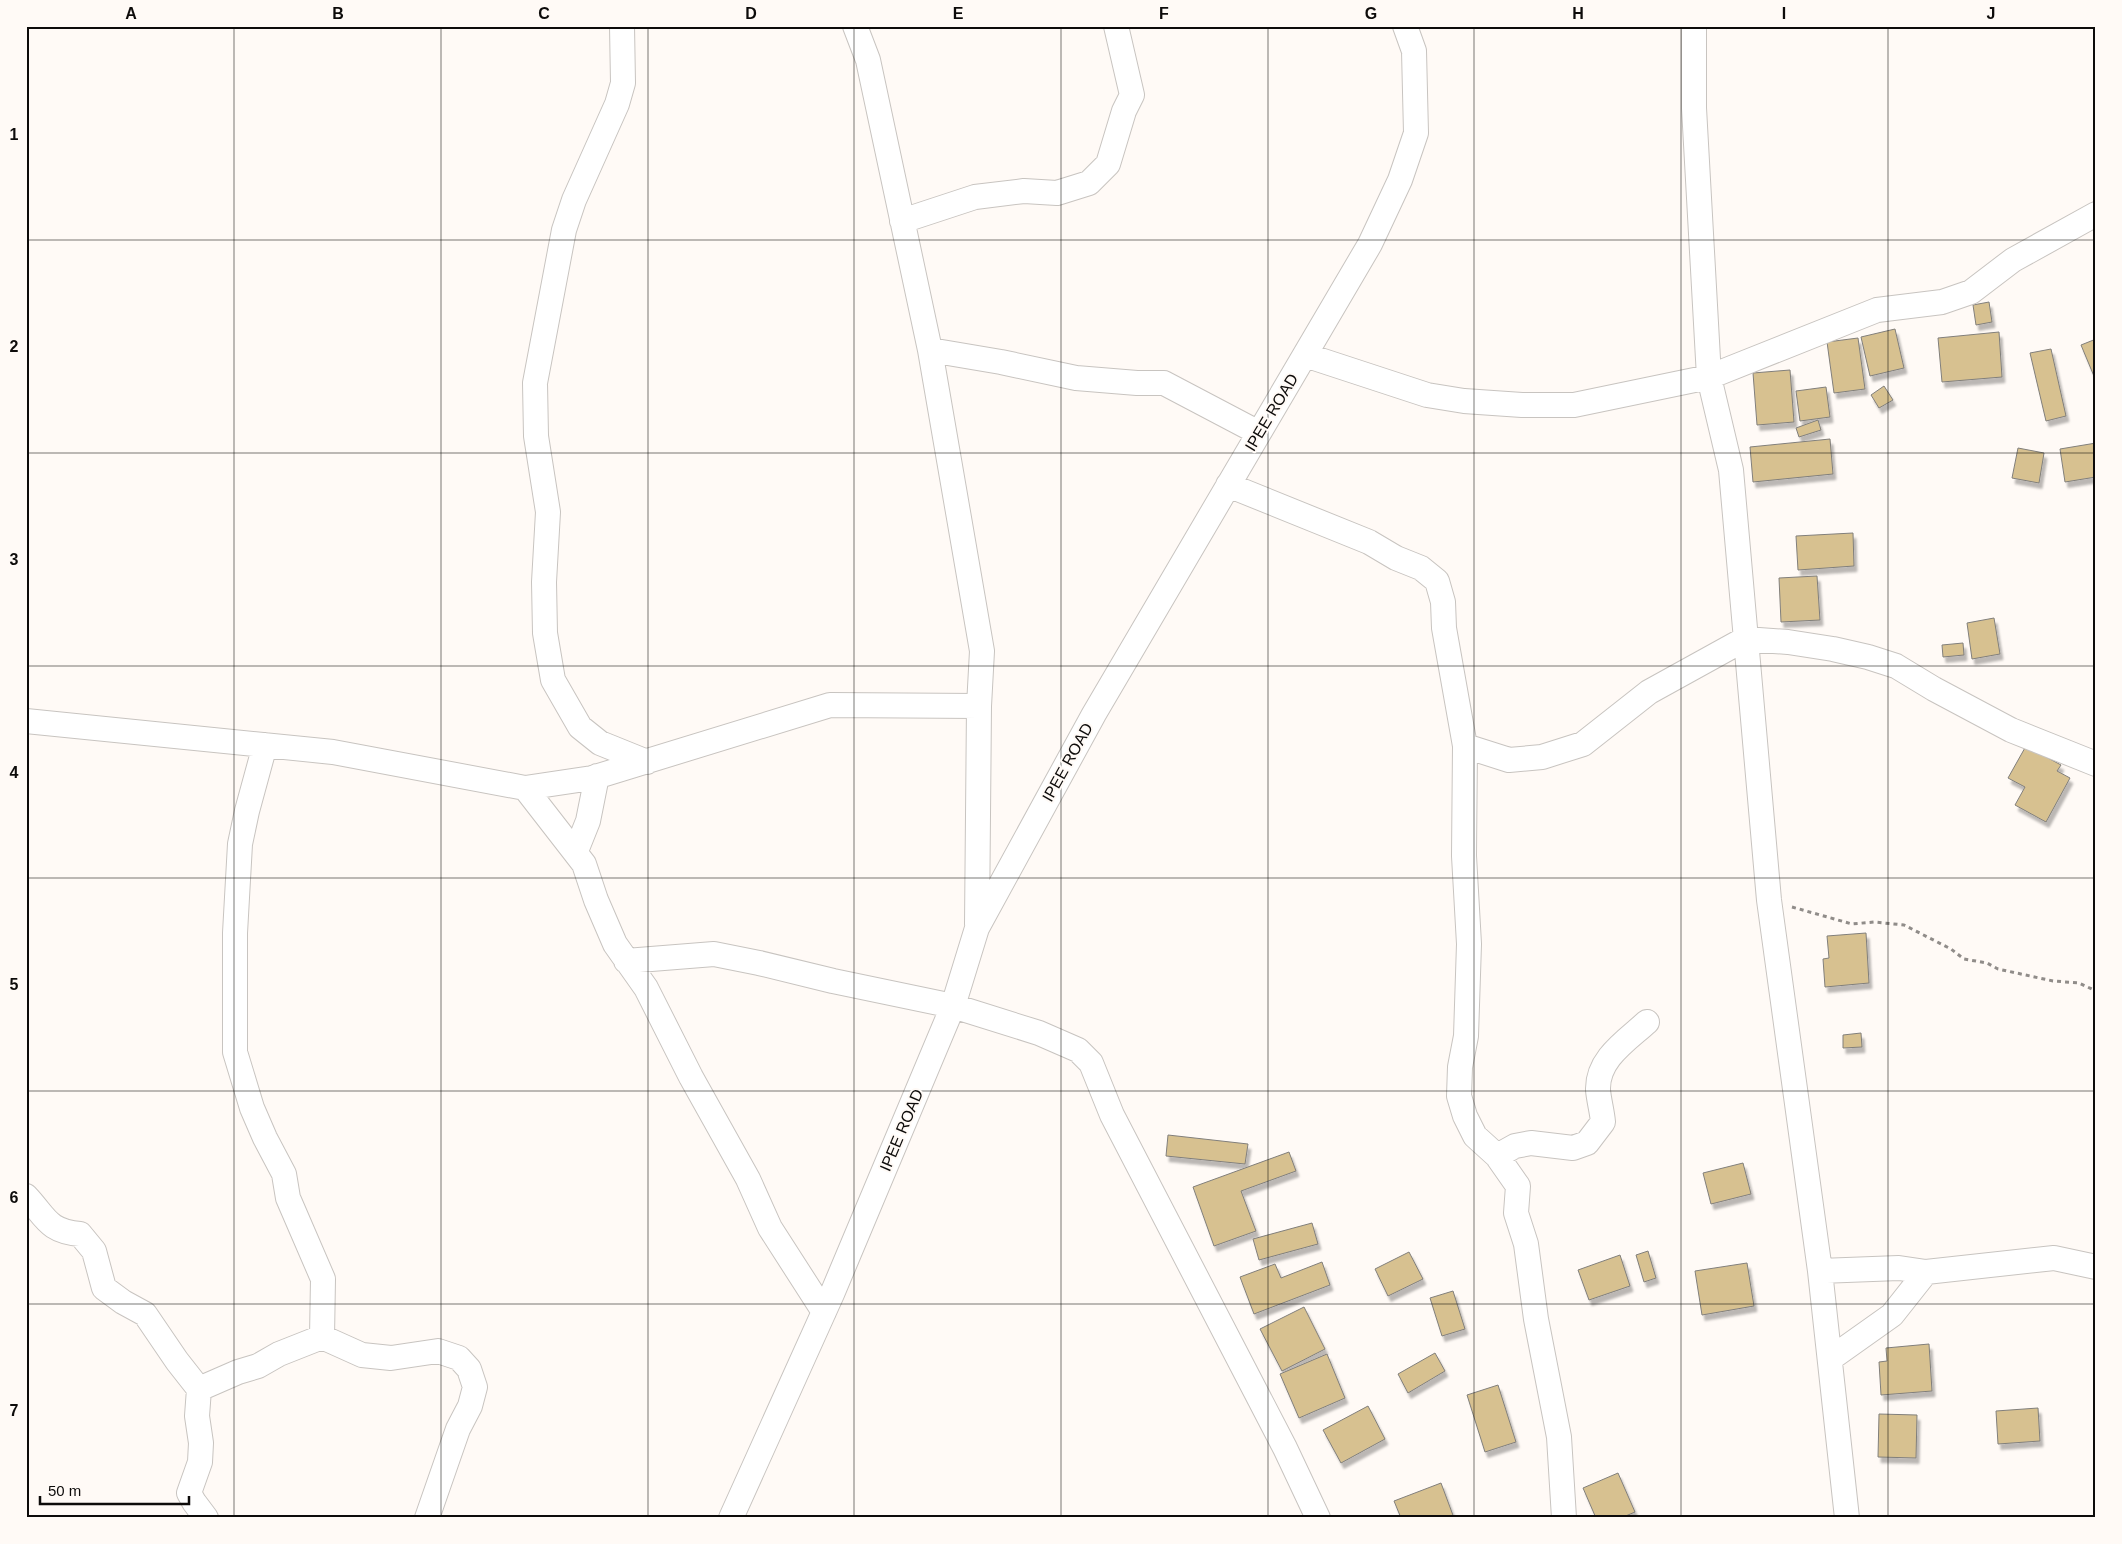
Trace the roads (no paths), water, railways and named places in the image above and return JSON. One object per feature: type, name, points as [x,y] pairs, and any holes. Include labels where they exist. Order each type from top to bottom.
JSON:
[{"type":"street","points":[[622,26],[622,83],[617,104],[574,200],[564,230],[535,383],[536,436],[548,512],[544,582],[545,633],[553,680],[580,727],[600,743],[647,762]]},
{"type":"street","points":[[855,26],[868,60],[930,350],[982,651],[979,706],[977,928]]},
{"type":"street","points":[[902,221],[975,197],[1024,191],[1057,193],[1089,182],[1108,164],[1124,111],[1132,96],[1116,26]]},
{"type":"street","name":"IPEE ROAD","points":[[731,1518],[824,1312],[953,1006],[977,928],[1094,714],[1370,244],[1400,180],[1416,133],[1414,51],[1405,26]]},
{"type":"street","points":[[1694,26],[1694,108],[1709,378],[1731,470],[1770,900],[1820,1270],[1847,1518]]},
{"type":"street","points":[[1305,355],[1427,395],[1522,405],[1574,405],[1709,378],[1877,310],[1942,302],[1972,292],[2013,260],[2096,214]]},
{"type":"street","points":[[930,350],[1001,362],[1076,378],[1137,383],[1164,383],[1259,433]]},
{"type":"street","points":[[1228,485],[1369,542],[1396,558],[1421,568],[1437,581],[1443,602],[1444,628],[1465,746],[1464,856],[1468,954],[1466,1036],[1460,1067],[1459,1096],[1465,1116],[1476,1136],[1497,1156],[1518,1186],[1516,1213],[1526,1244],[1536,1319],[1559,1437],[1564,1518]]},
{"type":"street","points":[[1465,746],[1509,760],[1542,757],[1583,744],[1649,692],[1745,639],[1788,642],[1833,649],[1896,666],[1934,689],[2011,730],[2091,755]]},
{"type":"street","points":[[26,721],[334,752],[525,788],[597,776],[830,705],[979,706]]},
{"type":"street","points":[[265,745],[240,844],[235,933],[235,1052],[252,1108],[284,1174],[288,1198],[323,1279],[322,1338]]},
{"type":"street","points":[[576,852],[588,821],[597,776]]},
{"type":"street","points":[[525,788],[584,864],[607,926],[626,961],[646,988],[691,1078],[748,1179],[770,1228],[824,1312]]},
{"type":"street","points":[[626,961],[714,954],[953,1006],[1039,1033],[1078,1050],[1091,1063],[1112,1115],[1285,1448],[1318,1518]]},
{"type":"street","points":[[1497,1156],[1515,1146],[1531,1143],[1573,1148],[1587,1143],[1603,1122],[1598,1090],[1600,1075],[1605,1062],[1615,1050],[1647,1022]]},
{"type":"street","points":[[26,1196],[38,1208],[47,1223],[64,1233],[80,1234],[94,1251],[104,1288],[122,1302],[146,1314],[177,1362],[199,1389],[197,1416],[201,1443],[200,1462],[190,1493],[206,1518]]},
{"type":"street","points":[[1820,1270],[1898,1268],[1926,1272],[2011,1261],[2054,1258],[2096,1267]]},
{"type":"street","points":[[1830,1359],[1892,1315],[1926,1272]]},
{"type":"street","points":[[199,1389],[238,1372],[258,1366],[303,1344],[322,1338],[362,1355],[391,1358],[438,1351],[459,1358],[469,1369],[475,1387],[470,1406],[458,1429],[428,1518]]}]
